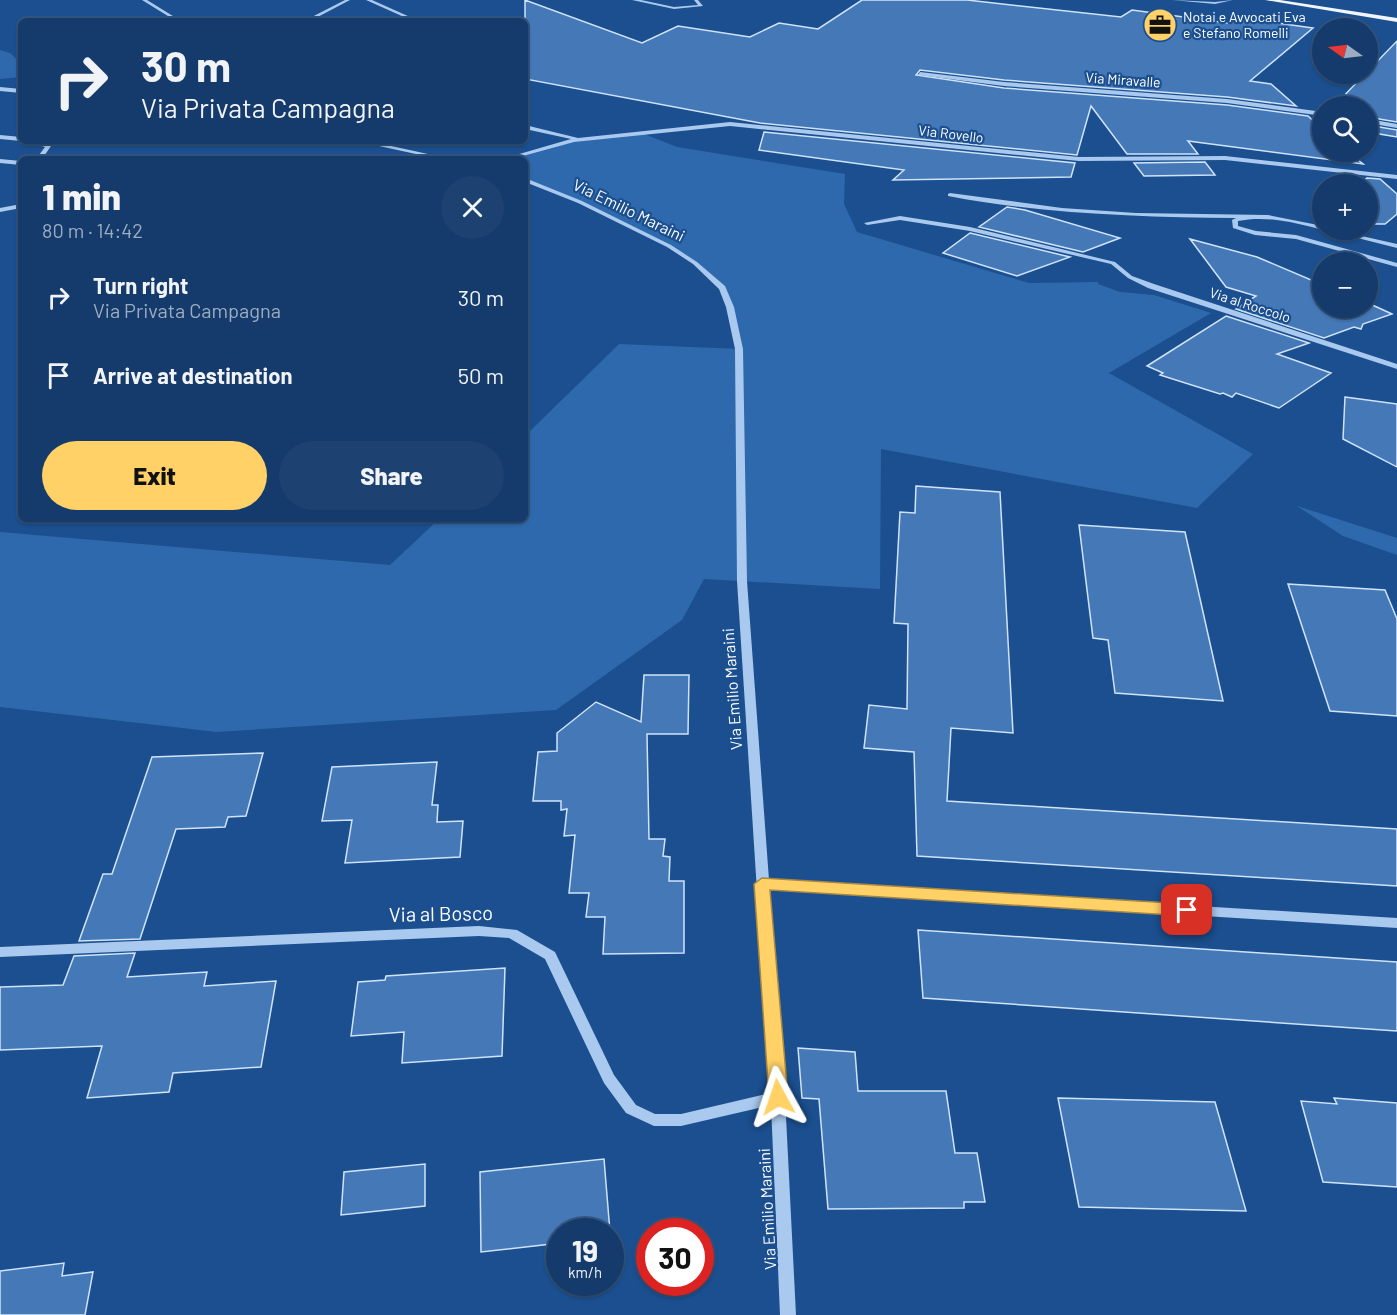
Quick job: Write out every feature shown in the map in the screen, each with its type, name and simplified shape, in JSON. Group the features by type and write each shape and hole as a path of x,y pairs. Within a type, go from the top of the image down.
{"main road":[{"path":"1268,0 1397,20"}],"street":[{"path":"144,0 174,18"},
{"path":"312,18 348,0"},
{"path":"368,0 410,18"},
{"path":"634,0 688,9 701,6 696,0"},
{"path":"1174,0 1215,3 1231,0"},
{"name":"Via Miravalle","path":"920,74 1004,84 1227,101 1312,113"},
{"path":"0,89 18,92"},
{"path":"1378,123 1397,126"},
{"name":"Via Rovello","path":"515,156 548,146 582,140 730,124 1079,159 1225,158 1397,177"},
{"path":"528,128 582,140"},
{"path":"0,136 18,139"},
{"path":"41,144 48,146 41,156"},
{"path":"374,144 433,156"},
{"path":"0,161 18,164"},
{"name":"Via Emilio Maraini","path":"528,181 580,202 669,246 694,263 722,288 730,307 739,349 742,581 778,1097 788,1315"},
{"path":"950,195 1072,211 1137,215 1248,216 1286,219 1312,225"},
{"path":"0,210 18,207"},
{"path":"1248,216 1235,220 1234,227 1255,233 1296,237 1397,265"},
{"name":"Via al Roccolo","path":"867,223 900,218 970,229 1113,263 1130,277 1151,286 1397,367"},
{"path":"1372,240 1397,246"},
{"path":"762,884 1397,923"},
{"name":"Via al Bosco","path":"0,952 479,931 512,933 550,956 609,1079 631,1109 654,1120 681,1120 778,1097"}],"shaded area":[{"path":"0,50 10,53 18,60 18,77 0,79"},
{"path":"644,134 677,147 845,174 844,204 857,232 1029,283 1098,282 1098,284 1120,292 1154,295 1211,313 1109,373 1253,454 1197,508 881,449 880,589 704,579 682,620 556,710 217,732 0,707 0,532 390,565 436,522 528,522 528,433 619,344 739,349 724,292 707,271 659,240 601,212 528,181 528,156 516,156 574,140"},
{"path":"1297,506 1397,538 1397,555 1343,536"}],"building":[{"path":"525,0 642,43 678,26 750,37 779,23 818,29 862,0 967,0 1121,17 1132,10 1228,23 1240,18 1312,28 1250,81 1271,84 1296,106 1227,97 1004,80 920,70 916,75 1004,88 1227,105 1308,116 1312,120 1312,157 1188,141 1198,154 1127,154 1091,106 1077,155 760,123 528,80 528,18 525,18"},
{"path":"1397,41 1397,122 1378,119 1378,96 1344,96 1355,84 1378,84 1378,61"},
{"path":"1378,127 1397,130 1397,137 1378,134"},
{"path":"764,132 1075,163 1071,177 893,180 904,170 759,150"},
{"path":"1205,162 1215,175 1144,176 1134,163"},
{"path":"1378,179 1397,194 1397,214 1385,224 1378,224"},
{"path":"1007,207 1025,210 1120,238 1083,252 979,227"},
{"path":"970,233 1070,257 1017,276 943,253"},
{"path":"1190,239 1257,257 1312,280 1312,318 1378,318 1378,308 1392,314 1363,324 1361,329 1354,327 1324,338 1236,309 1256,296 1226,287"},
{"path":"1226,316 1309,343 1277,354 1331,373 1279,408 1236,393 1232,397 1160,375 1163,373 1147,366"},
{"path":"1345,397 1397,404 1397,467 1343,439"},
{"path":"916,486 1000,492 1013,733 951,728 947,801 1397,829 1397,886 917,856 914,752 864,748 869,705 907,709 908,624 894,623 900,512 915,513"},
{"path":"1079,525 1185,532 1223,701 1115,693 1108,640 1093,638"},
{"path":"1288,584 1385,590 1397,619 1397,716 1330,711"},
{"path":"644,675 689,675 688,734 647,734 649,839 665,839 663,856 670,857 669,881 684,881 684,953 603,954 605,917 586,917 589,893 569,893 575,835 564,836 567,809 561,810 561,801 533,801 538,752 557,751 557,733 596,702 641,722"},
{"path":"263,753 246,816 228,817 225,827 176,829 140,939 79,941 103,874 112,874 152,757"},
{"path":"437,762 432,805 438,805 437,822 463,821 460,857 345,863 352,820 322,821 332,767"},
{"path":"918,930 1397,962 1397,1031 923,998"},
{"path":"135,953 127,977 207,972 204,986 276,981 261,1067 173,1073 169,1092 87,1098 102,1046 0,1050 0,987 63,985 74,956"},
{"path":"505,968 502,1056 402,1063 404,1032 351,1036 358,982 385,980 386,976"},
{"path":"798,1048 855,1052 858,1091 946,1091 955,1153 977,1153 985,1202 964,1202 964,1208 828,1209 819,1099 802,1098"},
{"path":"1058,1098 1215,1102 1246,1211 1079,1207"},
{"path":"1334,1098 1397,1103 1397,1187 1323,1182 1301,1101 1337,1104"},
{"path":"604,1159 609,1218 546,1218 546,1245 481,1252 480,1172"},
{"path":"425,1164 425,1206 341,1215 344,1172"},
{"path":"64,1263 62,1276 93,1272 85,1315 0,1315 0,1271"}],"place":[{"name":"Notai e Avvocati Eva e Stefano Romelli","path":"1160,25"}],"route":[{"path":"778,1097 762,884 1187,910"}]}
